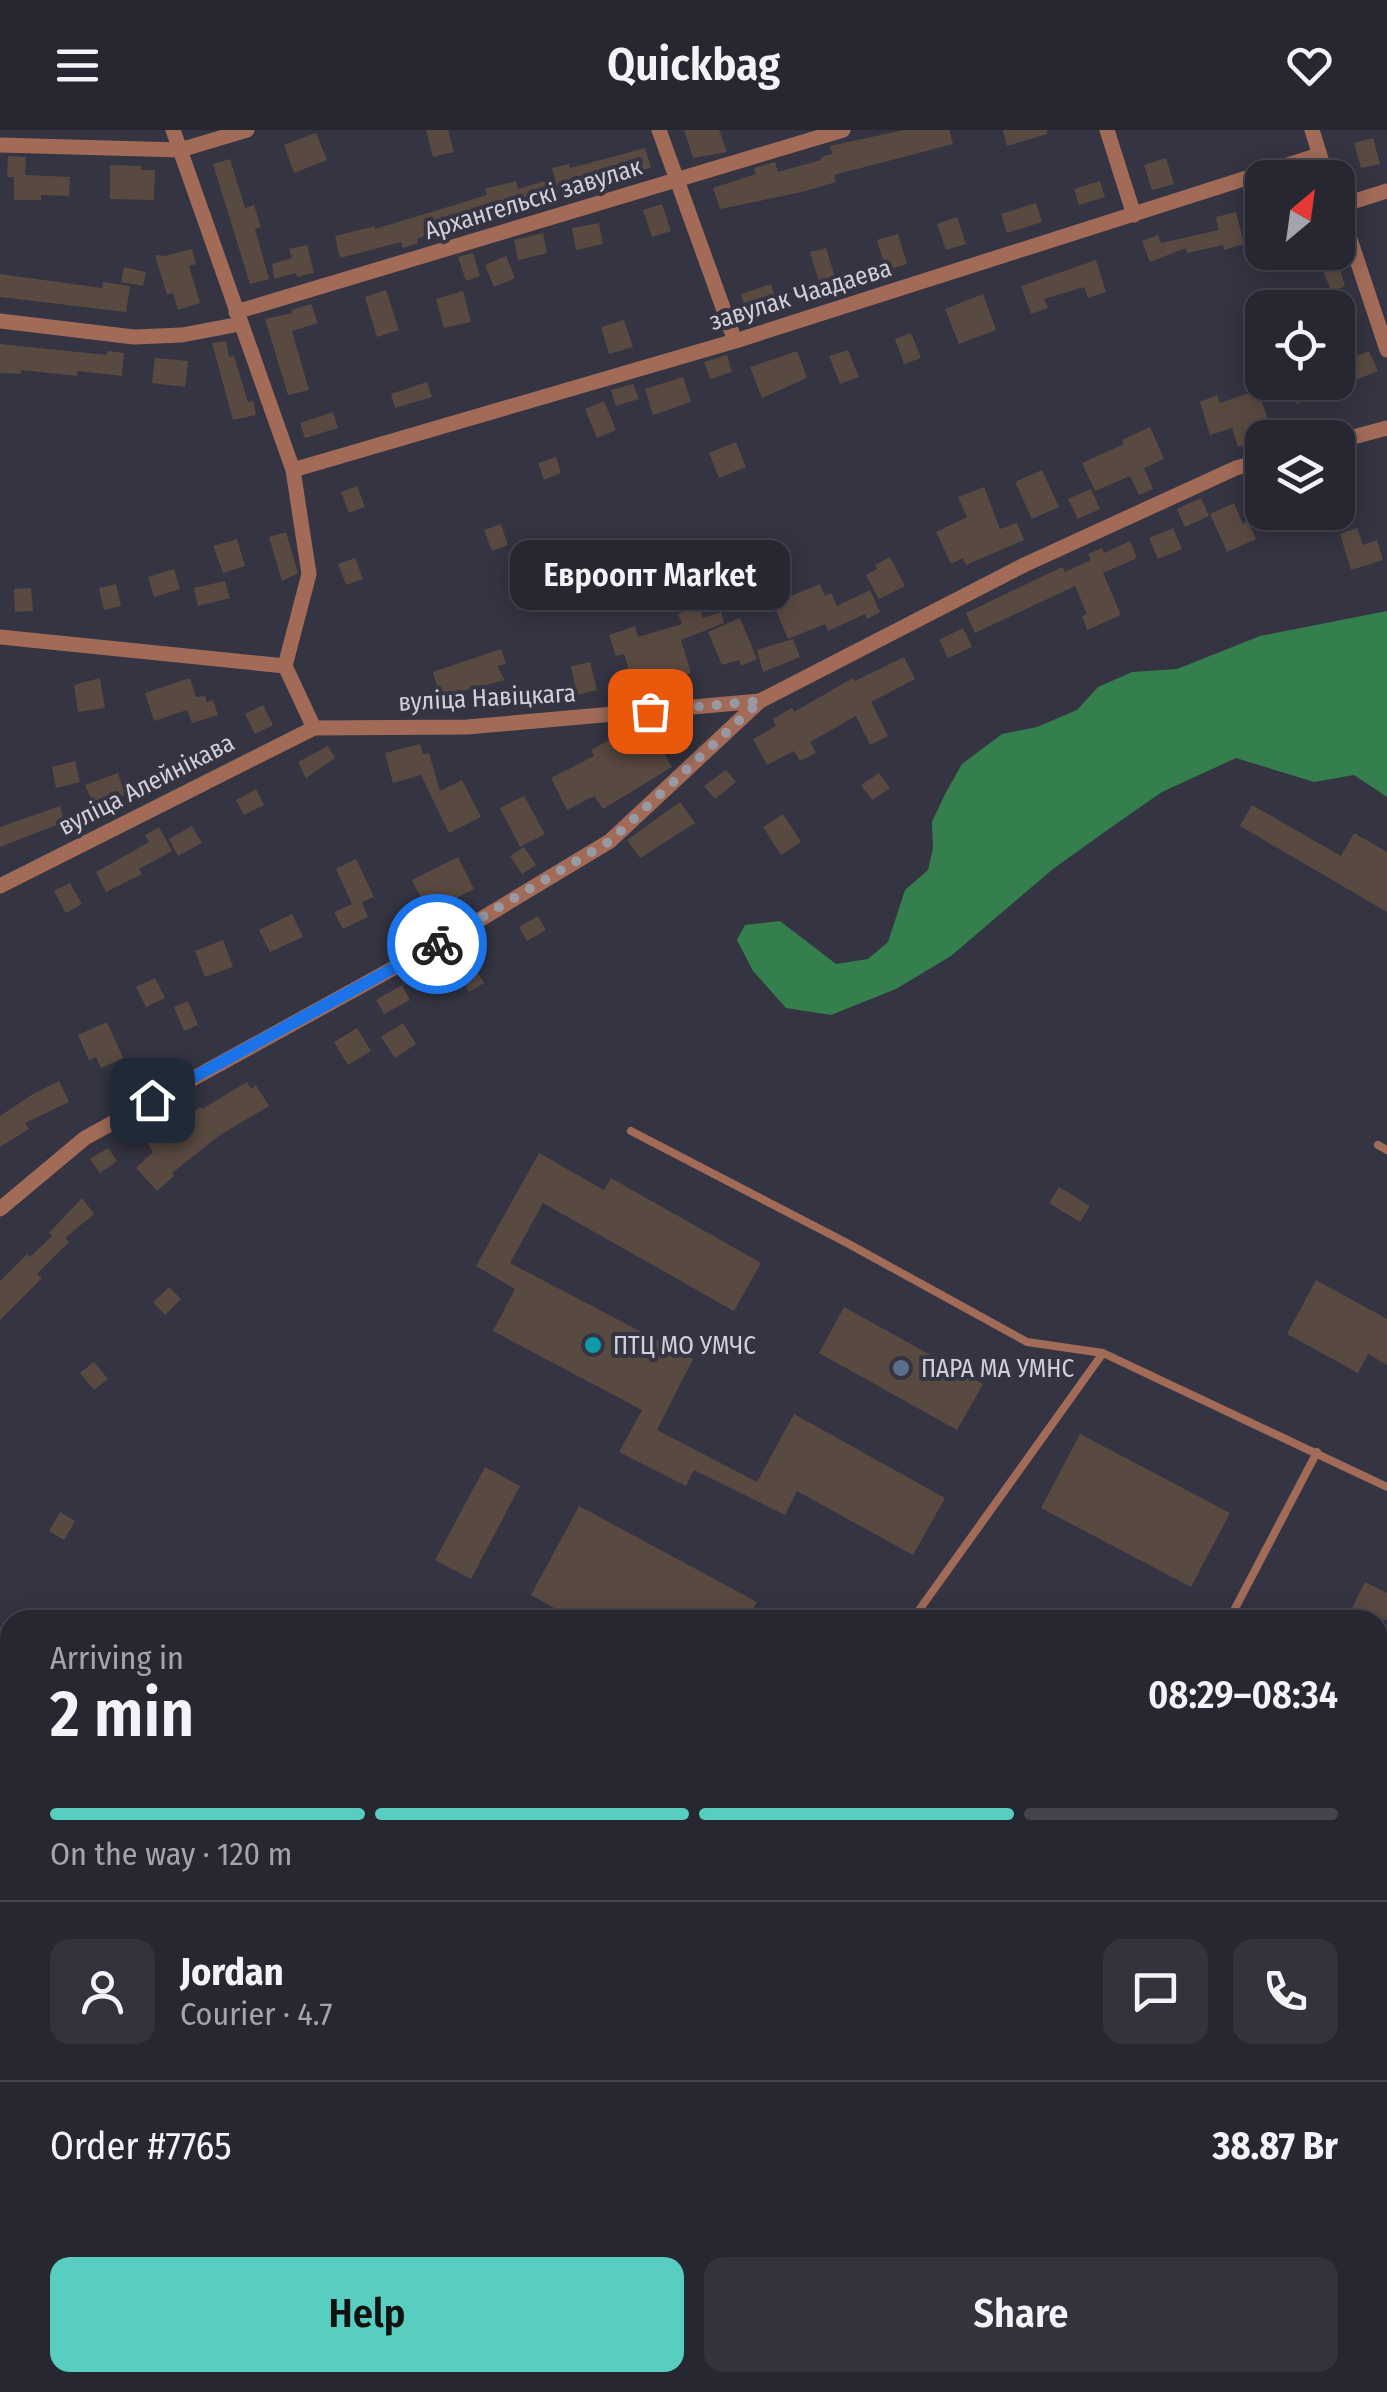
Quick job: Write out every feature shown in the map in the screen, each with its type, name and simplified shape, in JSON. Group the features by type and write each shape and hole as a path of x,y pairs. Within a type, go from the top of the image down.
{"street":[{"path":"173,130 293,470 310,574 285,666 314,728"},
{"path":"0,145 180,150 248,130"},
{"path":"658,130 735,341"},
{"name":"Архангельскі завулак","path":"0,321 134,337 182,335 843,130"},
{"path":"1107,130 1134,215"},
{"path":"1312,130 1321,160"},
{"name":"завулак Чаадаева","path":"293,470 735,341 1319,156"},
{"path":"1355,199 1387,191"},
{"path":"1355,255 1387,350"},
{"path":"1355,436 1387,428"},
{"name":"вуліца Навіцкага","path":"314,728 467,727 760,701 1024,565 1245,466"},
{"path":"0,637 285,666"},
{"path":"0,1208 85,1138 461,930 610,841 760,701"},
{"name":"вуліца Алейнікава","path":"0,886 314,728"}],"lane":[{"path":"631,1130 847,1242 1027,1342 1104,1352 1387,1487"},
{"path":"919,1610 1104,1352"},
{"path":"1234,1610 1318,1452"}],"green space":[{"path":"1387,611 1387,797 1354,775 1314,782 1236,758 1162,792 1053,869 951,956 896,989 831,1015 786,1008 753,971 737,940 745,925 780,921 836,964 868,959 888,942 905,890 928,870 933,848 932,822 945,794 962,764 1002,734 1037,727 1077,710 1098,687 1132,672 1177,669 1260,636"}],"building":[{"path":"426,130 448,130 454,152 433,157"},
{"path":"684,130 719,130 727,152 693,158"},
{"path":"904,130 949,130 953,144 834,175 836,182 802,192 720,209 713,188 756,174 754,168 775,162 778,172 821,160 832,154 830,146"},
{"path":"1003,130 1047,130 1047,134 1007,146"},
{"path":"316,133 327,160 294,173 284,145"},
{"path":"1373,138 1380,164 1361,168 1354,143"},
{"path":"645,148 651,168 558,190 552,168 569,164 570,168"},
{"path":"8,156 26,157 25,175 70,177 69,196 41,195 41,200 14,200 14,177 7,177"},
{"path":"1166,158 1174,184 1152,190 1144,165"},
{"path":"230,159 245,208 254,205 261,227 255,229 269,279 250,284 213,164"},
{"path":"110,165 155,170 154,200 110,199"},
{"path":"516,181 518,189 545,181 549,196 469,217 470,220 403,248 401,242 340,258 335,236 375,229 441,209 487,195 485,189"},
{"path":"1100,181 1105,197 1079,205 1074,189"},
{"path":"1036,203 1042,222 1007,233 1001,214"},
{"path":"662,204 671,231 652,237 643,210"},
{"path":"1236,212 1244,244 1187,253 1186,248 1150,262 1142,241 1158,235 1161,243 1219,230 1216,217"},
{"path":"957,217 966,244 946,250 937,224"},
{"path":"599,223 603,244 576,250 572,228"},
{"path":"543,233 547,253 518,260 514,240"},
{"path":"898,234 907,264 886,270 877,240"},
{"path":"307,245 314,273 274,279 272,264 292,258 289,249"},
{"path":"826,248 836,280 820,285 810,252"},
{"path":"192,249 196,264 189,266 200,303 178,310 173,293 167,295 155,255"},
{"path":"473,253 480,276 466,281 458,257"},
{"path":"506,256 515,278 494,287 485,265"},
{"path":"1096,260 1106,292 1088,298 1084,287 1044,299 1048,308 1031,314 1021,286"},
{"path":"124,267 146,272 143,286 121,282"},
{"path":"1322,270 1340,270 1345,286 1331,290"},
{"path":"0,274 102,288 103,282 130,286 126,312 0,297"},
{"path":"771,284 777,304 747,314 741,294"},
{"path":"386,290 399,330 377,337 365,297"},
{"path":"463,291 471,322 444,328 436,299"},
{"path":"983,294 996,330 959,344 945,309"},
{"path":"311,304 318,323 292,331 309,390 288,395 265,319"},
{"path":"624,320 633,347 609,354 601,327"},
{"path":"911,333 921,358 904,364 895,339"},
{"path":"226,341 229,357 234,356 256,415 233,420 212,343"},
{"path":"0,344 107,355 107,351 124,353 122,376 78,371 77,376 21,370 21,374 0,373"},
{"path":"848,350 859,377 840,384 829,356"},
{"path":"797,351 807,378 762,398 750,367"},
{"path":"1369,351 1378,371 1355,380 1355,357"},
{"path":"727,355 732,372 710,379 704,362"},
{"path":"155,358 188,361 185,387 152,383"},
{"path":"683,377 691,402 653,415 645,389"},
{"path":"427,382 432,397 395,408 391,394"},
{"path":"633,384 639,399 616,406 611,390"},
{"path":"1245,394 1245,400 1261,400 1268,420 1245,420 1245,445 1238,447 1232,428 1210,435 1200,402 1217,395 1220,403"},
{"path":"604,401 616,430 597,438 585,409"},
{"path":"333,412 338,428 305,438 300,423"},
{"path":"1150,427 1164,459 1144,468 1153,489 1139,495 1130,476 1095,491 1082,463"},
{"path":"736,442 746,467 719,478 709,453"},
{"path":"556,457 561,473 544,480 538,463"},
{"path":"1042,470 1059,507 1032,519 1015,482"},
{"path":"357,486 365,507 349,513 341,492"},
{"path":"984,487 1000,529 1017,523 1024,540 966,565 963,558 951,564 936,532 967,517 958,497"},
{"path":"1091,489 1100,509 1078,519 1068,499"},
{"path":"1201,498 1209,516 1185,527 1177,509"},
{"path":"1234,503 1245,530 1252,530 1256,539 1227,552 1210,514"},
{"path":"501,524 508,545 492,551 484,530"},
{"path":"1173,528 1182,549 1158,559 1149,538"},
{"path":"1355,529 1363,545 1377,540 1383,560 1351,570 1340,534"},
{"path":"286,532 298,573 282,581 269,537"},
{"path":"237,539 245,566 223,573 213,546"},
{"path":"1130,541 1137,558 1103,573 1121,615 1087,630 1082,616 1087,614 1075,586 975,633 966,613 1062,567 1065,572 1091,560 1088,554 1102,548 1104,553"},
{"path":"761,551 772,578 748,587 737,561"},
{"path":"890,557 905,586 879,599 866,575"},
{"path":"355,558 363,579 346,585 338,564"},
{"path":"174,569 180,589 154,597 148,577"},
{"path":"530,576 540,600 518,610 508,586"},
{"path":"225,581 230,598 198,606 194,588"},
{"path":"116,584 121,606 104,610 99,588"},
{"path":"820,584 825,596 831,593 837,606 870,590 880,612 867,619 865,614 828,631 825,624 788,639 773,603"},
{"path":"31,588 33,611 15,612 14,589"},
{"path":"699,606 703,618 721,612 724,623 681,640 691,673 635,690 624,654 616,656 609,635 635,626 638,637 682,624 678,614"},
{"path":"740,618 757,659 741,666 739,660 722,665 708,632"},
{"path":"963,628 972,647 948,658 939,640"},
{"path":"793,639 800,657 763,672 757,650"},
{"path":"501,649 506,664 497,666 505,680 440,697 433,672"},
{"path":"904,657 915,679 871,702 888,736 870,745 856,716 810,742 816,753 800,761 794,751 767,765 753,739 776,726 773,719"},
{"path":"590,662 597,690 577,695 571,666"},
{"path":"100,678 105,708 78,712 74,685"},
{"path":"190,678 196,697 205,696 207,702 213,700 218,715 192,723 187,710 154,721 145,693"},
{"path":"263,705 273,725 255,734 245,714"},
{"path":"647,722 672,767 603,809 594,796 567,810 551,778 594,756 591,750"},
{"path":"420,744 423,754 429,753 440,791 462,780 481,817 449,833 421,775 393,783 385,753"},
{"path":"328,746 335,758 306,778 298,762"},
{"path":"75,761 80,782 56,788 52,767"},
{"path":"726,770 736,782 715,799 704,786"},
{"path":"118,773 125,795 94,806 85,785"},
{"path":"879,773 890,788 872,800 861,785"},
{"path":"256,789 264,805 244,815 236,800"},
{"path":"524,796 545,834 520,847 500,808"},
{"path":"680,802 695,823 640,858 627,840"},
{"path":"1252,805 1341,856 1354,833 1387,852 1387,912 1240,826"},
{"path":"60,806 64,822 0,847 0,827"},
{"path":"783,814 801,842 781,855 763,827"},
{"path":"192,826 202,843 178,856 169,839"},
{"path":"159,827 172,851 139,869 142,874 106,892 96,872 149,842 145,835"},
{"path":"524,847 536,865 522,874 510,856"},
{"path":"458,857 474,889 446,903 452,915 434,924 412,880"},
{"path":"356,859 374,897 362,902 368,917 343,929 334,912 352,904 336,869"},
{"path":"70,883 82,904 66,913 54,891"},
{"path":"292,914 303,937 270,952 259,930"},
{"path":"538,916 546,930 527,941 519,927"},
{"path":"223,940 233,967 205,977 195,951"},
{"path":"472,964 484,983 469,992 457,973"},
{"path":"155,978 165,998 146,1007 136,987"},
{"path":"402,985 410,1000 384,1014 376,1000"},
{"path":"188,1001 198,1025 184,1031 174,1007"},
{"path":"107,1022 123,1058 101,1068 96,1057 89,1060 78,1035"},
{"path":"403,1023 416,1044 395,1058 381,1037"},
{"path":"357,1028 371,1051 348,1065 334,1042"},
{"path":"59,1081 69,1102 25,1123 29,1129 0,1147 0,1116"},
{"path":"247,1082 251,1089 256,1085 269,1106 220,1135 172,1173 174,1176 157,1191 136,1168 153,1152 139,1129 168,1108 179,1122"},
{"path":"108,1148 117,1161 100,1173 90,1159"},
{"path":"539,1153 604,1190 611,1178 761,1263 734,1311 543,1203 510,1263 693,1359 657,1430 757,1482 794,1414 945,1498 913,1555 797,1491 785,1515 694,1470 686,1486 619,1452 642,1410 493,1331 515,1289 476,1266"},
{"path":"1059,1187 1090,1206 1080,1222 1049,1203"},
{"path":"82,1198 94,1214 65,1238 69,1242 37,1274 42,1278 0,1320 0,1281 52,1236 49,1233"},
{"path":"1316,1280 1387,1319 1387,1365 1368,1354 1358,1373 1287,1334"},
{"path":"169,1287 181,1299 165,1315 153,1302"},
{"name":"ПАРА МА УМНС","path":"844,1307 983,1384 957,1430 819,1353"},
{"path":"94,1362 108,1379 94,1390 80,1373"},
{"path":"1080,1434 1230,1513 1191,1587 1041,1508"},
{"path":"485,1467 520,1486 471,1579 435,1560"},
{"path":"579,1506 757,1602 753,1610 558,1610 531,1595"},
{"path":"60,1512 75,1521 64,1540 49,1531"},
{"path":"1365,1582 1387,1593 1387,1610 1351,1610"}],"way so far":[{"path":"437,944 610,841 760,701 650,711"}],"place":[{"name":"Евроопт Market","path":"650,711"},
{"name":"ПТЦ МО УМЧС","path":"593,1345"},
{"name":"ПАРА МА УМНС","path":"901,1368"}],"route":[{"path":"152,1100 437,944"}]}
